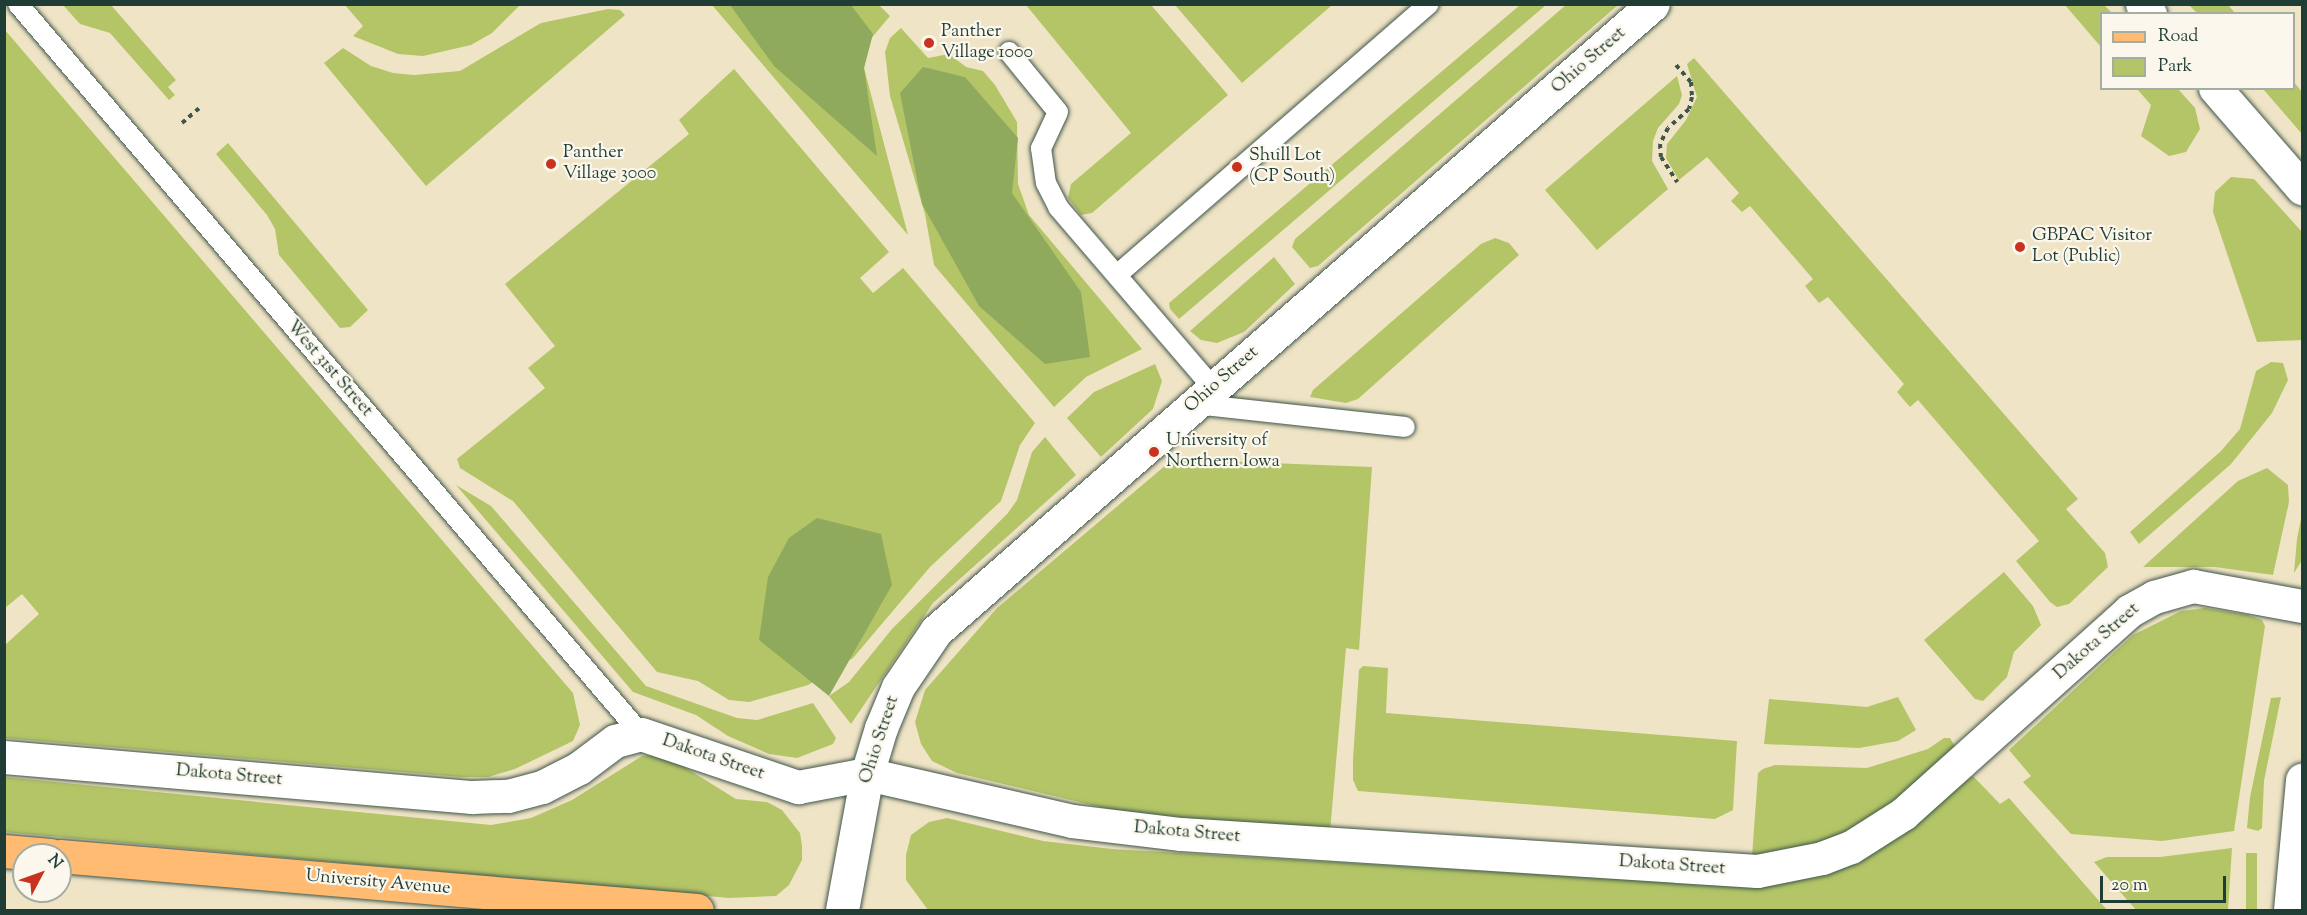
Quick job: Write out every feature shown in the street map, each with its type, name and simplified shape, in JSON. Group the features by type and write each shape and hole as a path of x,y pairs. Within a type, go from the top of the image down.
{"main road":[{"name":"University Avenue","path":"72,857 697,910"}],"street":[{"name":"Ohio Street","path":"842,910 867,774 897,687 936,632 1653,4"},
{"path":"2217,90 2302,188"},
{"name":"Dakota Street","path":"4,757 496,796 542,787 579,768 615,741 641,734 798,787 867,774 1072,820 1181,834 1757,871 1792,866 1832,854 1903,814 2129,611 2154,597 2193,586 2302,606"},
{"path":"2295,899 2302,780"}],"lane":[{"name":"West 31st Street","path":"18,4 641,734"},
{"path":"1117,275 1429,4"},
{"path":"1009,52 1058,112 1041,148 1046,183 1058,207 1117,275 1204,396 1405,427"}],"path":[{"path":"1676,65 1691,82 1692,97 1689,109 1668,128 1660,144 1661,157 1677,182"},
{"path":"182,123 199,108"}],"green space":[{"path":"1567,4 1618,5 1318,266 1310,268 1292,247 1295,239"},
{"path":"63,5 111,5 176,80 168,87 175,95 169,100 110,33 80,24"},
{"path":"345,5 520,5 492,33 471,45 423,56 398,54 353,36 363,26"},
{"path":"712,5 879,5 890,16 869,41 864,68 908,235"},
{"path":"730,5 851,5 873,34 864,68 877,156 774,66"},
{"path":"1026,5 1151,5 1228,95 1092,213 1081,215 1068,198 1071,184 1131,133"},
{"path":"1175,5 1332,5 1242,83"},
{"path":"1520,5 1546,5 1179,319 1170,309 1169,303"},
{"path":"2065,5 2104,5 2111,12 2100,12 2100,46"},
{"path":"2189,5 2228,5 2234,12 2196,12"},
{"path":"608,9 620,10 625,15 426,186 324,63 343,48 371,66 393,73 414,75 460,71 541,23"},
{"path":"901,28 928,58 949,54 966,67 983,71 995,85 1017,122 1018,184 1029,215 1142,349 1086,377 1054,407 934,265 925,214 890,96 885,52 890,38"},
{"path":"5,30 573,693 580,725 573,741 515,769 488,777 461,777 5,738 5,645 39,614 22,594 5,608"},
{"path":"1694,58 2078,499 2066,509 2105,553 2108,567 2069,604 2057,607 2050,602 2016,561 2039,541 1918,400 1910,407 1897,392 1904,384 1828,297 1819,303 1805,286 1813,279 1750,206 1742,212 1731,201 1739,193 1707,157 1679,180 1666,158 1667,144 1686,120 1697,97 1687,64"},
{"path":"923,67 965,77 1018,138 1012,193 1081,292 1090,357 1045,364 979,306 922,204 900,93"},
{"path":"734,69 889,252 860,278 873,293 903,268 1035,423 1020,445 1001,501 930,567 853,658 808,685 749,702 729,700 698,681 657,672 513,501 460,468 457,459 545,388 528,368 555,346 505,284 689,134 679,120"},
{"path":"1677,76 1682,95 1679,104 1658,128 1653,141 1652,161 1668,189 1597,250 1545,190"},
{"path":"2295,83 2302,92 2302,134 2264,90 2295,90"},
{"path":"2138,90 2179,90 2195,108 2200,129 2186,152 2169,156 2141,136 2151,105"},
{"path":"228,143 368,310 350,327 340,328 279,255 275,229 267,215 216,154"},
{"path":"2231,177 2254,179 2302,232 2302,340 2257,342 2213,212 2215,192"},
{"path":"1495,238 1509,243 1519,255 1358,399 1346,403 1310,397 1313,390 1481,244"},
{"path":"1274,257 1295,284 1244,332 1217,343 1201,340 1190,331"},
{"path":"2271,362 2283,363 2288,380 2272,413 2231,464 2139,544 2130,532 2221,451 2240,429 2256,371"},
{"path":"1155,364 1162,381 1153,409 1101,457 1067,418 1094,392"},
{"path":"1045,437 1076,475 933,603 851,724 829,696 849,682 892,629 1008,513 1017,500 1032,452"},
{"path":"1173,459 1372,467 1359,650 1346,648 1330,832 1146,818 957,773 932,761 921,744 915,722 925,690 997,608"},
{"path":"2267,468 2288,485 2289,502 2273,575 2215,567 2143,567 2238,481"},
{"path":"456,485 491,506 646,686 737,718 757,720 813,703 836,738 833,744 797,758 769,754 728,736 696,715 633,692"},
{"path":"2302,514 2302,560 2294,573 2297,539"},
{"path":"817,518 881,534 892,585 829,696 759,640 768,577 789,538"},
{"path":"2004,572 2033,606 2041,625 2014,652 2007,677 1983,701 1975,699 1924,640"},
{"path":"2205,608 2248,615 2262,620 2265,626 2234,831 2162,841 2071,834 2023,782 2031,776 2009,750 2133,635 2181,611"},
{"path":"1363,666 1388,668 1386,713 1737,741 1733,810 1715,819 1358,791 1353,780 1353,759 1359,670"},
{"path":"1898,697 1916,730 1898,741 1859,748 1764,744 1769,699 1867,707"},
{"path":"2281,697 2264,781 2262,828 2258,831 2247,828 2250,797 2271,698"},
{"path":"1944,738 1950,738 1957,750 1868,823 1818,846 1752,857 1758,773 1763,769 1775,765 1867,768 1928,749"},
{"path":"657,755 673,760 736,799 767,802 782,810 800,833 802,846 802,860 789,885 776,896 729,898 5,832 4,777 491,825 531,818 572,800 642,756"},
{"path":"1973,776 2000,804 2009,798 2107,910 928,910 906,880 906,855 911,835 929,822 947,818 1043,841 1112,849 1755,887 1840,869 1880,847"},
{"path":"2232,848 2228,910 2136,910 2094,862 2107,857 2160,857"},
{"path":"2246,853 2257,853 2257,910 2246,910"}],"place":[{"name":"Panther Village 1000","path":"929,43"},
{"name":"Panther Village 3000","path":"551,164"},
{"name":"Shull Lot (CP South)","path":"1237,167"},
{"name":"GBPAC Visitor Lot (Public)","path":"2020,247"},
{"name":"University of Northern Iowa","path":"1154,452"}]}
